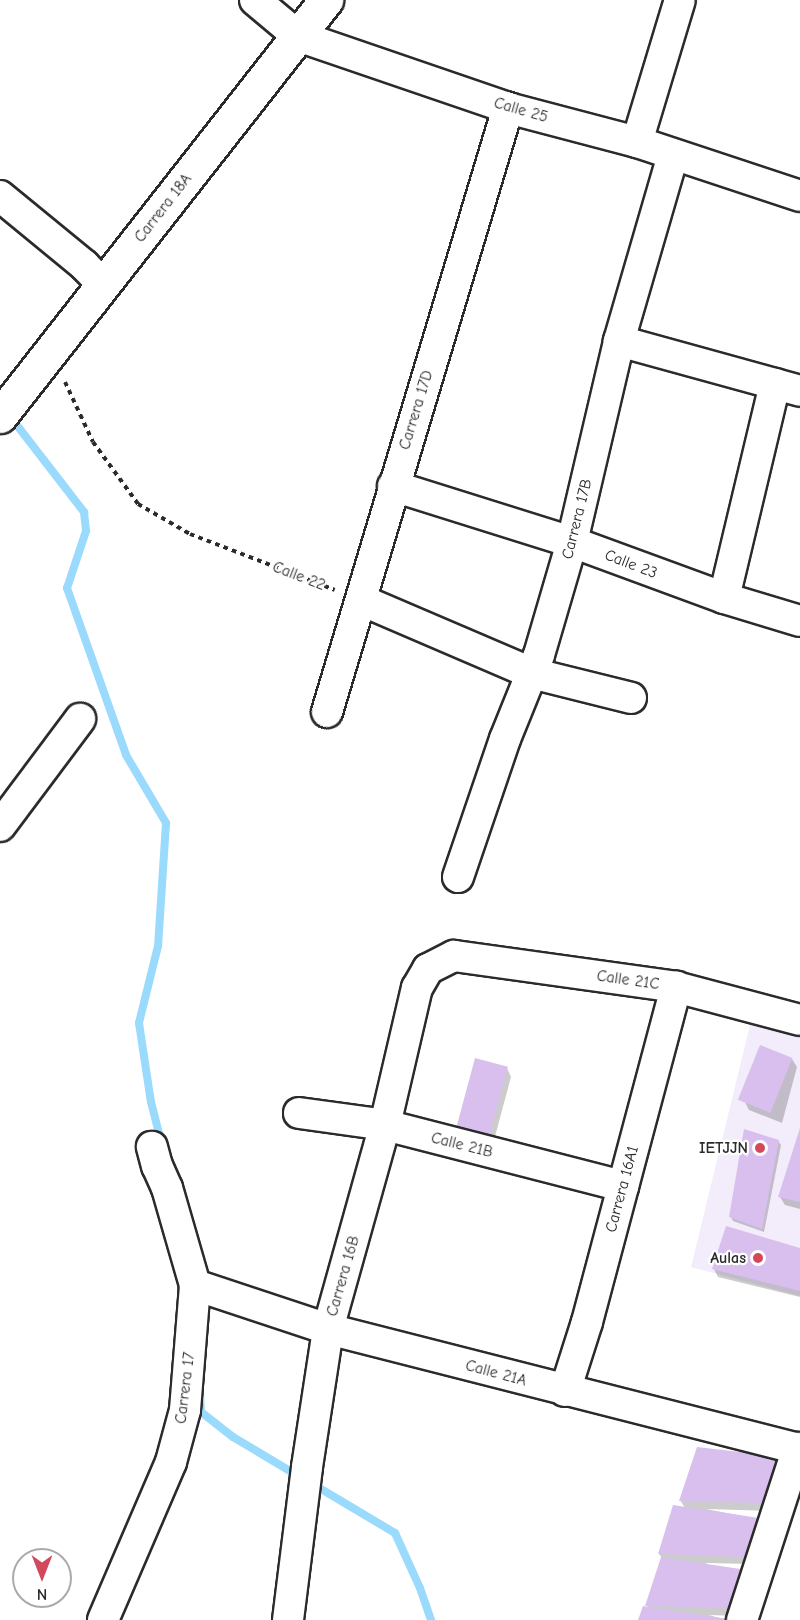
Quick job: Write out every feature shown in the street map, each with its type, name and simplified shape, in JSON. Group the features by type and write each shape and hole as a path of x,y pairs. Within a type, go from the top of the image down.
{"main road":[{"name":"Carrera 18A","path":"0,416 326,0"}],"street":[{"name":"Calle 25","path":"255,0 298,36 508,108 637,142 800,196"},
{"path":"637,142 680,0"},
{"name":"Carrera 17D","path":"327,712 508,108"},
{"name":"Carrera 17B","path":"458,877 505,739 531,674 572,542 619,341 673,155"},
{"path":"0,196 84,265 103,285"},
{"path":"619,341 787,388 724,598"},
{"name":"Calle 23","path":"393,486 572,542 724,598 800,621"},
{"path":"361,600 531,674 631,698"},
{"path":"0,826 80,719"},
{"name":"Calle 21C","path":"454,956 676,987 800,1020"},
{"name":"Carrera 16B","path":"288,1620 307,1467 328,1329 385,1125 417,987 428,969 454,956"},
{"name":"Carrera 16A1","path":"566,1391 676,987"},
{"name":"Calle 21B","path":"299,1113 385,1125 623,1186"},
{"name":"Carrera 17","path":"103,1620 171,1462 185,1410 195,1285 167,1188 152,1148"},
{"name":"Calle 21A","path":"195,1285 328,1329 799,1449"},
{"path":"742,1620 799,1449"}],"path":[{"name":"Calle 22","path":"46,357 93,442 138,504 190,534 361,600"}],"shaded area":[{"name":"IETJJN","path":"752,1017 800,1030 800,1296 691,1267"}],"building":[{"path":"760,1045 792,1058 770,1113 738,1100"},
{"path":"475,1058 508,1067 489,1137 456,1129"},
{"path":"800,1128 800,1202 778,1197"},
{"name":"Aulas","path":"744,1129 779,1140 762,1229 729,1217"},
{"name":"Aulas","path":"726,1226 800,1248 800,1291 712,1269"},
{"path":"697,1447 776,1456 767,1503 679,1501"},
{"path":"673,1505 759,1518 746,1557 658,1554"},
{"path":"661,1557 747,1570 734,1608 645,1606"},
{"path":"643,1606 728,1619 728,1620 638,1620"}],"waterway":[{"path":"9,415 84,512 86,531 67,588 126,755 166,823 158,946 139,1023 151,1102 162,1145"},
{"path":"200,1393 201,1412 233,1437 300,1477"},
{"path":"311,1483 395,1533 420,1588 431,1620"}],"place":[{"name":"IETJJN","path":"760,1148"},
{"name":"Aulas","path":"758,1258"}]}
